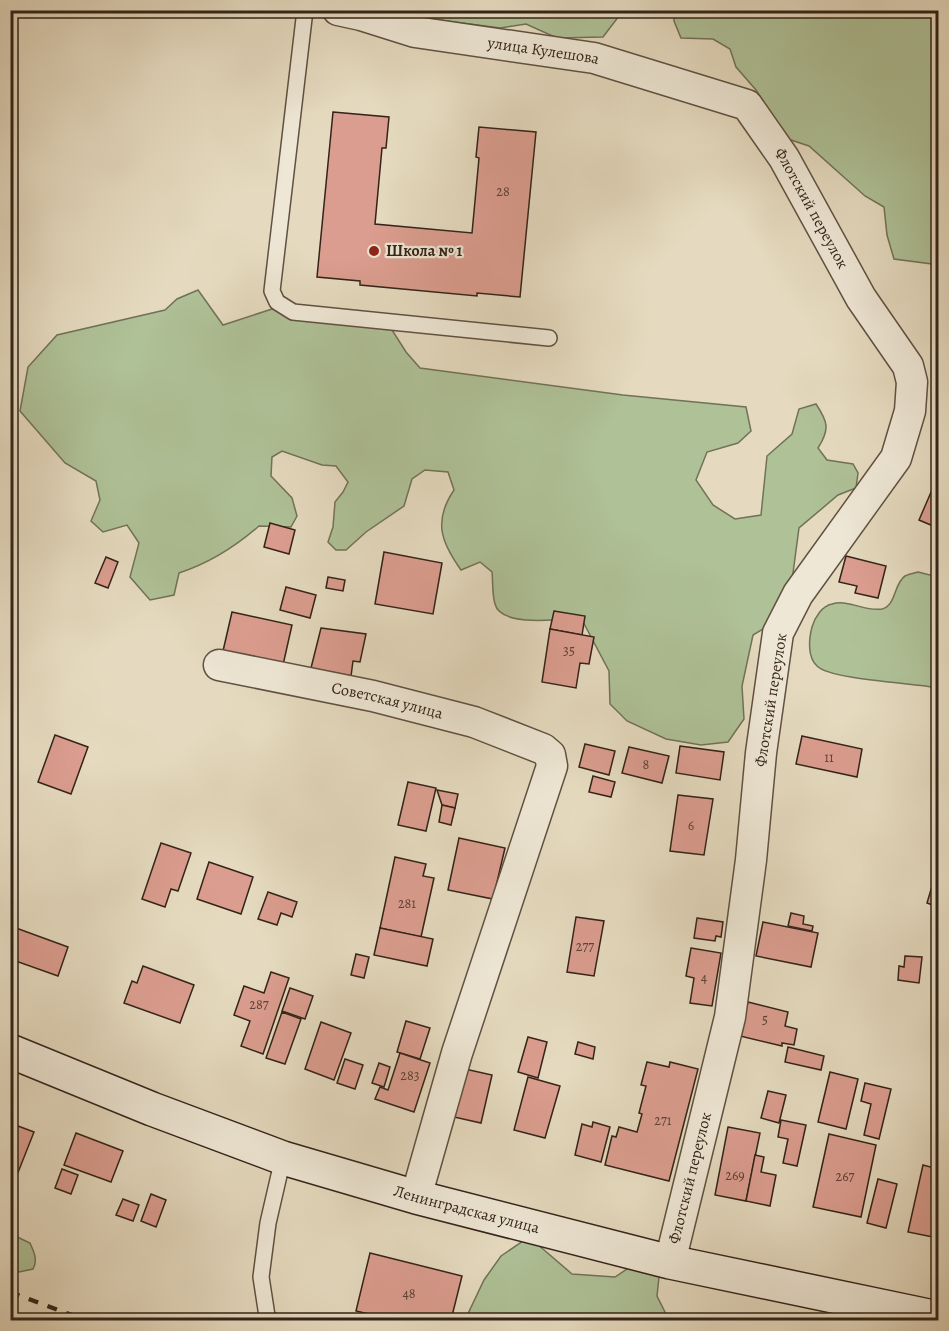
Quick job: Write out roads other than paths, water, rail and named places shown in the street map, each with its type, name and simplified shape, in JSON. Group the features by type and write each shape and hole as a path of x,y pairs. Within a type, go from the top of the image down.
{"main road":[{"name":"Ленинградская улица","path":"10,1051 152,1109 283,1158 416,1197 670,1262 939,1318"}],"street":[{"name":"улица Кулешова","path":"354,12 415,32 594,58 747,105"},
{"name":"Флотский переулок","path":"670,1262 730,1017 751,860 761,753 778,633 798,594 896,458 910,411 912,382 908,366 861,298 784,158 747,105"},
{"name":"Советская улица","path":"219,665 373,696 474,722 543,749 550,755 552,766 457,1053 416,1197"}],"lane":[{"path":"305,10 272,291 277,302 293,312 549,338"},
{"path":"271,1320 267,1316 261,1277 268,1223 283,1158"}],"railway":[{"path":"10,1292 85,1320"},
{"path":"10,1317 20,1320"}],"place":[{"name":"Школа № 1","path":"374,251"}]}
